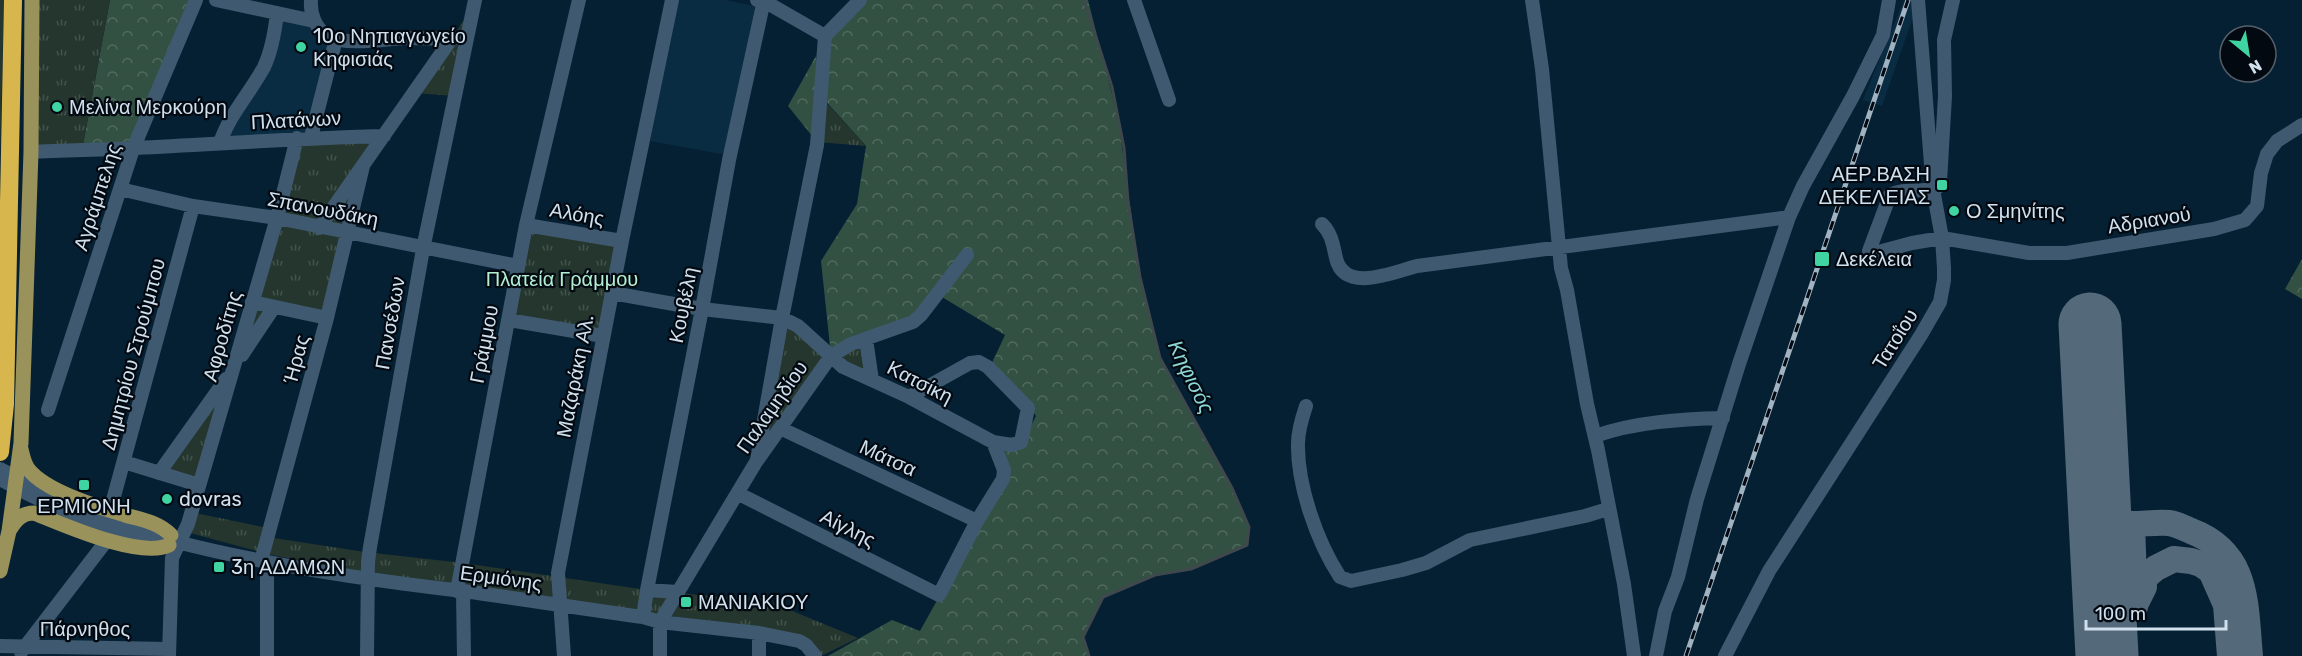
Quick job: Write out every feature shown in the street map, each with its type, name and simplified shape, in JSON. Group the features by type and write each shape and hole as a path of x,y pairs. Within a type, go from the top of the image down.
{"highway":[{"path":"0,452 5,404 13,0"}],"main road":[{"path":"0,571 9,531 21,443 31,152 32,0"},
{"path":"9,531 18,518 34,513 107,540 155,550 174,541 155,523 110,511 55,488 34,475 23,460 21,443"}],"street":[{"name":"Αγράμπελης","path":"48,410 133,149 196,0"},
{"path":"216,0 314,19"},
{"path":"311,0 314,19 323,33 336,39 467,38"},
{"name":"Πανσέδων","path":"367,656 370,547 423,249 475,0"},
{"name":"Γράμμου","path":"464,656 460,591 526,225 579,0"},
{"name":"Μαζαράκη Αλ.","path":"564,656 558,573 603,336 672,0"},
{"path":"762,0 825,36"},
{"name":"Κουβέλη","path":"643,617 729,160 762,0"},
{"path":"756,462 819,135 825,36 860,0"},
{"path":"1134,0 1169,100"},
{"path":"1532,0 1542,69 1561,268 1624,584 1634,656"},
{"path":"1656,656 1665,611 1678,577 1697,499 1739,364 1789,217 1803,186 1880,42 1886,26 1889,0"},
{"name":"Τατοΐου","path":"1725,656 1769,571 1936,311 1944,280 1942,238 1933,189 1918,0"},
{"path":"1933,189 1941,182 1945,96 1944,40 1953,0"},
{"path":"220,143 225,129 268,56 277,13"},
{"name":"Ήρας","path":"319,228 452,38"},
{"name":"Αφροδίτης","path":"169,652 174,541 188,524 277,218 336,39"},
{"name":"Αδριανού","path":"1933,189 1890,195 1869,251 1873,254 1912,243 1942,238 2029,253 2056,254 2214,229 2245,220 2257,206 2261,173 2267,154 2277,141 2302,125"},
{"name":"Πλατάνων","path":"31,152 384,136"},
{"name":"Ήρας","path":"267,656 264,562 327,318 363,166"},
{"name":"Σπανουδάκη","path":"120,189 193,206 277,218 423,249 518,266"},
{"name":"Δημητρίου Στρούμπου","path":"110,511 193,206"},
{"path":"1322,224 1332,239 1341,271 1349,277 1361,279 1417,266 1789,217"},
{"name":"Αλόης","path":"526,225 622,241"},
{"path":"831,356 851,344 913,322 921,315 967,255"},
{"name":"Παλαμηδίου","path":"612,292 702,309 782,318 798,326 831,356 782,429 756,462 739,494 660,622"},
{"path":"252,302 327,318"},
{"path":"159,473 274,307"},
{"path":"508,320 603,336"},
{"path":"866,339 872,380"},
{"name":"Κατσίκη","path":"831,356 843,368 909,397 993,442"},
{"path":"909,397 970,363 982,363 1003,381 1028,408 1021,442 1012,445 993,442 1005,474 977,521"},
{"path":"1306,406 1298,443 1307,499 1320,541 1340,577 1346,580 1362,580 1426,563 1470,540 1608,509"},
{"path":"1595,436 1622,428 1697,418 1723,418"},
{"name":"Μάτσα","path":"782,429 977,521"},
{"path":"124,462 199,485"},
{"name":"Ερμιόνης","path":"0,469 61,499 174,541"},
{"name":"Ερμιόνης","path":"0,479 76,517 125,534 174,541 264,562 368,580 643,617 660,622 759,633 799,641 806,645 815,656"},
{"name":"Αίγλης","path":"739,494 939,595 977,521"},
{"path":"20,652 107,540"},
{"path":"647,590 678,592"},
{"path":"660,622 660,656"},
{"path":"759,633 759,656"},
{"name":"Πάρνηθος","path":"0,646 20,652 169,652"}],"shaded area":[{"path":"676,0 725,0 755,6 727,155 650,141"},
{"path":"1904,0 1919,0 1882,106 1863,100"},
{"path":"280,17 314,26 328,43 308,132 226,137"}],"green space":[{"path":"0,0 4,0 0,163"},
{"path":"37,0 110,0 83,145 36,148"},
{"path":"110,0 190,0 129,145 83,145"},
{"path":"863,0 1088,0 1118,118 1140,277 1160,358 1232,488 1249,527 1247,545 1191,569 1155,575 1103,597 1083,637 1089,656 828,656 892,620 920,631 1008,473 1004,449 1022,443 1036,416 1021,393 991,365 1005,335 937,294 920,315 831,356 821,261 857,204 866,146 821,96 817,142 788,106 816,56 820,92 829,40"},
{"path":"473,7 455,96 414,93"},
{"path":"820,96 866,146 817,142"},
{"path":"374,137 327,318 274,307 234,367 297,138"},
{"name":"Πλατεία Γράμμου","path":"526,225 617,244 597,332 508,320"},
{"path":"2302,259 2302,299 2285,289"},
{"path":"782,318 831,356 866,343 871,379 831,357 761,442"},
{"path":"231,373 199,485 159,473"},
{"path":"195,513 263,527 267,537 365,552 463,563 647,590 721,597 761,598 858,638 821,656 805,637 763,627 662,615 362,572 272,555 190,533"}],"waterway":[{"name":"Κηφισός","path":"1084,0 1112,87 1124,148 1128,202 1140,277 1160,358 1232,488 1249,527 1247,545 1191,569 1155,575 1103,597 1083,637 1089,656"}],"taxiway":[{"path":"2135,607 2132,524 2164,523 2180,526 2210,541 2224,552 2234,566 2244,599 2250,656"},
{"path":"2137,601 2144,587 2144,578 2156,568 2174,559 2201,564 2211,571 2226,605 2230,656"}],"runway":[{"path":"2090,324 2107,656"}],"railway":[{"path":"1686,656 1908,0"}],"place":[{"name":"10ο Νηπιαγωγείο Κηφισιάς","path":"301,47"},
{"name":"Μελίνα Μερκούρη","path":"57,107"},
{"name":"ΑΕΡ.ΒΑΣΗ ΔΕΚΕΛΕΙΑΣ","path":"1942,185"},
{"name":"Ο Σμηνίτης","path":"1954,211"},
{"name":"Δεκέλεια","path":"1822,259"},
{"name":"ΕΡΜΙΟΝΗ","path":"84,485"},
{"name":"dovras","path":"167,499"},
{"name":"3η ΑΔΑΜΩΝ","path":"219,567"},
{"name":"ΜΑΝΙΑΚΙΟΥ","path":"686,602"}]}
